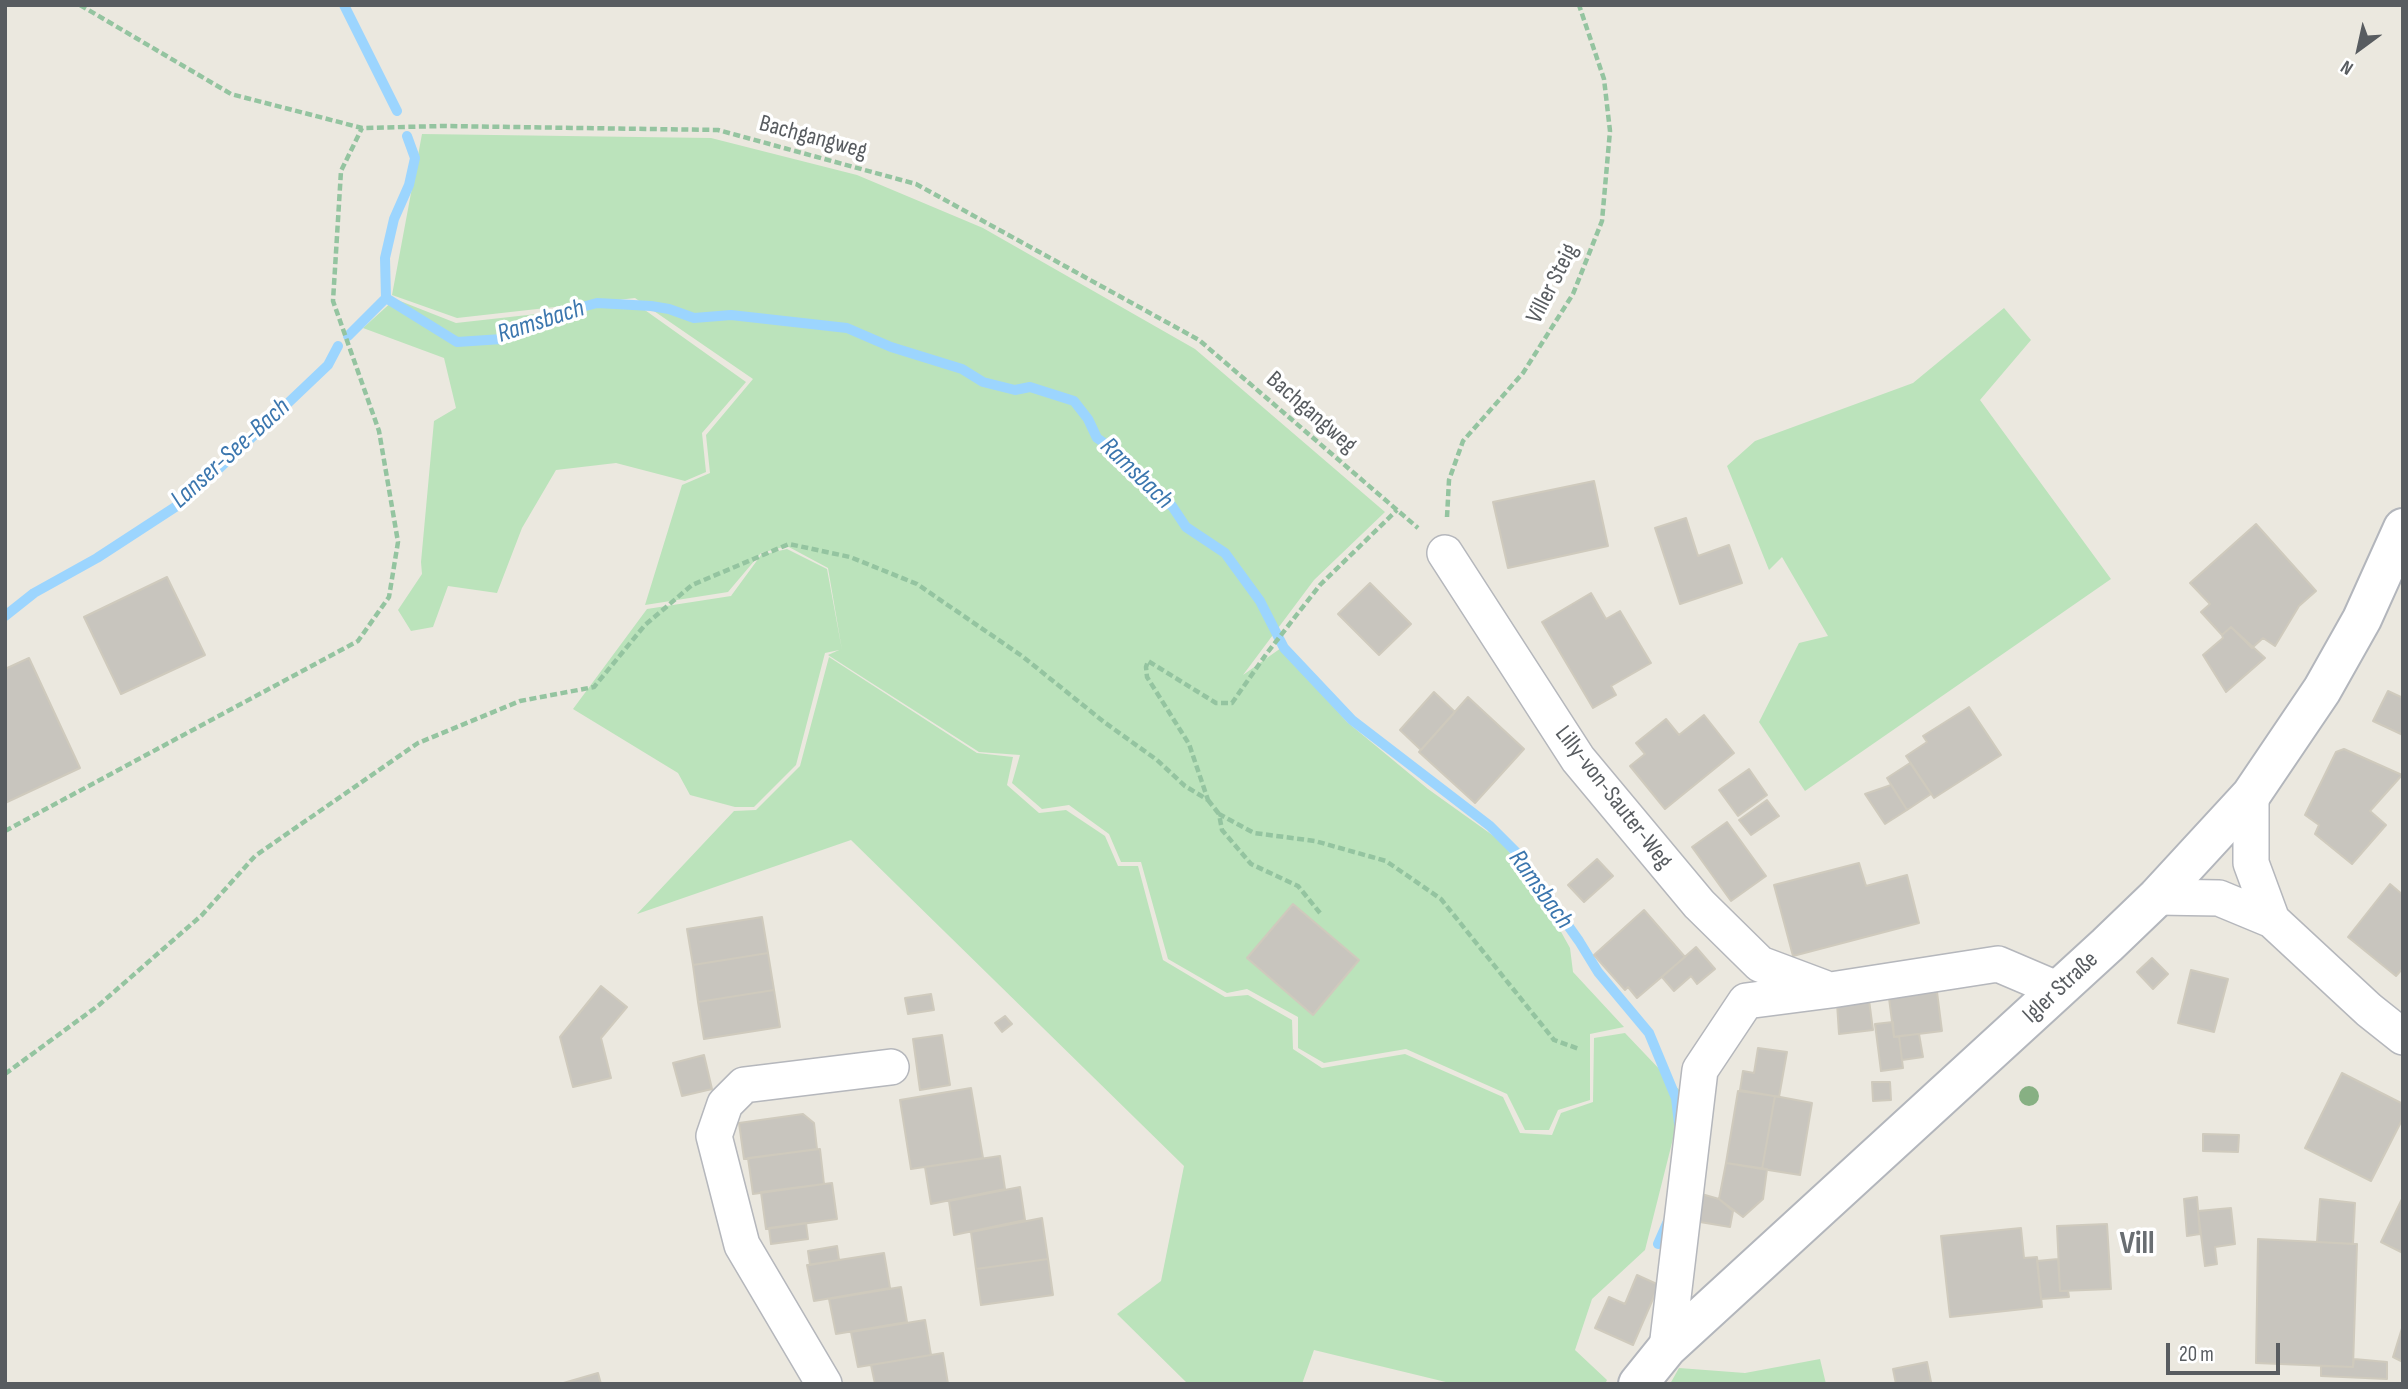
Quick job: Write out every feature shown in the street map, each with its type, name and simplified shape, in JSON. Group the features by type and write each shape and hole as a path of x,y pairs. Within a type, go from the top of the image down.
{"main road":[{"name":"Igler Straße","path":"1638,1384 1667,1348 2157,897 2251,795 2322,690 2362,619 2403,528"}],"street":[{"name":"Lilly-von-Sauter-Weg","path":"1445,553 1578,759 1699,904 1760,964 1831,990"},
{"path":"2251,795 2251,863 2272,920"},
{"path":"2157,897 2219,898 2272,920 2369,1010 2403,1037"},
{"name":"Lilly-von-Sauter-Weg","path":"1667,1348 1700,1070 1746,1000 1831,990 1998,964 2059,990"},
{"path":"824,1384 742,1245 714,1136 725,1104 744,1085 891,1067"}],"path":[{"name":"Bachgangweg","path":"80,5 231,94 362,128 444,126 718,130 916,184 1199,340 1445,553"},
{"name":"Viller Steig","path":"1445,553 1449,480 1463,440 1523,373 1573,294 1602,221 1610,131 1604,79 1579,5"},
{"path":"5,831 358,641 389,597 398,542 379,431 333,301 341,171 362,128"},
{"path":"1397,510 1320,585 1232,703 1216,703 1148,661 1147,677 1189,744 1208,800 1219,814 1254,833 1315,841 1386,861 1441,899 1554,1040 1579,1049"},
{"path":"5,1074 99,1005 202,915 255,856 418,743 520,701 594,687 645,625 692,584 789,544 850,557 917,584 1022,656 1104,722 1157,760 1185,786 1208,800"},
{"path":"1219,814 1222,830 1251,864 1298,886 1320,914"}],"green space":[{"path":"422,134 711,138 857,175 983,228 1195,349 1385,512 1314,580 1243,675 1281,648 1347,722 1428,789 1502,842 1545,903 1570,948 1573,972 1624,1027 1590,1034 1590,1100 1558,1110 1549,1130 1525,1130 1507,1094 1406,1049 1324,1063 1298,1048 1298,1017 1247,989 1227,993 1168,959 1141,862 1121,862 1109,834 1069,805 1042,809 1012,783 1020,755 979,752 828,655 839,650 825,653 796,765 754,807 735,807 690,795 678,773 573,709 647,609 731,596 761,555 787,549 827,569 842,650 828,568 787,546 761,553 728,592 645,605 682,485 710,473 706,435 753,379 635,298 457,318 392,295"},
{"path":"395,299 456,323 635,303 746,382 702,433 706,472 685,481 616,463 556,470 522,528 497,593 448,586 433,627 411,631 398,610 422,574 434,421 456,408 444,358 363,328"},
{"path":"2004,308 2031,340 1980,400 2111,579 1805,791 1759,722 1799,643 1828,636 1782,557 1769,570 1727,466 1755,441 1913,383"},
{"path":"829,657 977,753 1013,757 1007,785 1039,813 1066,810 1105,836 1118,866 1138,866 1163,960 1225,997 1248,995 1292,1020 1293,1049 1322,1068 1405,1054 1503,1097 1520,1133 1552,1135 1561,1113 1593,1102 1594,1038 1625,1033 1684,1095 1645,1250 1592,1299 1575,1350 1607,1380 1605,1384 1454,1384 1314,1350 1302,1384 1188,1384 1117,1314 1161,1281 1184,1166 851,840 637,914 734,811 756,810 800,766"},
{"path":"1820,1359 1826,1384 1670,1384 1679,1368 1745,1373"}],"building":[{"path":"1594,481 1608,546 1508,568 1493,502"},
{"path":"1686,518 1698,556 1729,545 1742,583 1680,604 1655,528"},
{"path":"2256,524 2316,591 2299,606 2275,646 2263,638 2252,648 2231,627 2222,635 2201,612 2210,604 2190,583"},
{"path":"167,577 205,655 121,694 84,617"},
{"path":"1370,583 1411,624 1379,655 1338,614"},
{"path":"1591,593 1606,619 1620,611 1651,663 1611,686 1616,695 1593,708 1542,622"},
{"path":"2231,627 2265,658 2226,692 2203,655 2223,638 2222,635"},
{"path":"29,658 80,768 5,803 5,669"},
{"path":"2388,691 2403,698 2403,735 2373,721"},
{"path":"1434,692 1455,712 1421,750 1400,730"},
{"path":"1468,697 1524,749 1475,803 1419,752"},
{"path":"1969,707 2001,755 1934,798 1906,756 1927,742 1923,736"},
{"path":"1704,715 1734,753 1665,809 1630,766 1645,754 1636,743 1666,719 1679,735"},
{"path":"2344,749 2402,775 2370,811 2386,825 2352,864 2315,834 2319,825 2305,815 2336,752"},
{"path":"1910,763 1931,794 1907,810 1887,778"},
{"path":"1749,769 1767,795 1738,816 1719,790"},
{"path":"1891,785 1907,810 1885,824 1865,794"},
{"path":"1767,800 1779,816 1751,835 1739,820"},
{"path":"1727,822 1766,876 1731,901 1692,847"},
{"path":"1597,859 1613,876 1584,902 1568,885"},
{"path":"1859,863 1866,886 1907,875 1919,923 1793,956 1774,885"},
{"path":"2390,884 2403,895 2403,968 2396,976 2348,937"},
{"path":"1293,904 1359,960 1313,1015 1247,958"},
{"path":"1644,910 1685,957 1637,998 1628,987 1625,990 1594,955"},
{"path":"762,917 768,953 693,965 687,929"},
{"path":"1696,947 1715,969 1697,984 1691,976 1674,991 1662,977"},
{"path":"768,953 774,990 698,1002 693,965"},
{"path":"2152,958 2168,974 2153,989 2137,972"},
{"path":"2191,970 2228,979 2214,1032 2178,1023"},
{"path":"601,986 627,1007 601,1038 611,1078 573,1087 560,1037"},
{"path":"774,990 780,1027 704,1039 698,1002"},
{"path":"1937,992 1942,1031 1894,1037 1889,998"},
{"path":"931,994 934,1010 908,1014 905,998"},
{"path":"1869,1000 1873,1030 1839,1034 1837,1003"},
{"path":"1005,1016 1012,1024 1002,1032 995,1023"},
{"path":"1893,1022 1894,1037 1899,1036 1903,1068 1881,1071 1875,1024"},
{"path":"1919,1034 1923,1057 1902,1060 1899,1036"},
{"path":"942,1035 950,1085 920,1090 913,1039"},
{"path":"1758,1048 1787,1052 1779,1097 1740,1090 1743,1071 1754,1073"},
{"path":"704,1055 712,1089 682,1096 673,1063"},
{"path":"2342,1073 2403,1104 2403,1118 2371,1181 2305,1148"},
{"path":"1872,1082 1890,1082 1891,1100 1873,1101"},
{"path":"971,1088 983,1158 911,1169 900,1100"},
{"path":"1738,1091 1775,1096 1762,1169 1726,1163"},
{"path":"1775,1096 1812,1103 1800,1175 1762,1169"},
{"path":"803,1114 814,1123 817,1149 744,1159 739,1123"},
{"path":"2203,1134 2239,1135 2238,1152 2203,1151"},
{"path":"820,1149 824,1184 753,1194 748,1158"},
{"path":"1000,1156 1005,1189 931,1204 925,1167"},
{"path":"1726,1163 1767,1169 1763,1199 1743,1217 1719,1199"},
{"path":"832,1183 837,1219 766,1229 761,1192"},
{"path":"1020,1187 1025,1220 954,1235 949,1201"},
{"path":"1698,1193 1719,1199 1733,1211 1730,1227 1694,1221"},
{"path":"2197,1197 2200,1234 2187,1236 2184,1199"},
{"path":"2320,1199 2355,1203 2353,1244 2317,1242"},
{"path":"2403,1200 2403,1253 2381,1242"},
{"path":"2231,1208 2235,1244 2215,1247 2217,1264 2205,1266 2198,1211"},
{"path":"1042,1218 1048,1259 976,1269 971,1232"},
{"path":"806,1223 808,1239 771,1244 769,1228"},
{"path":"2107,1224 2111,1289 2060,1291 2057,1226"},
{"path":"2021,1228 2024,1258 2037,1257 2042,1307 1950,1317 1941,1236"},
{"path":"2258,1239 2357,1244 2353,1367 2256,1363"},
{"path":"837,1246 839,1260 810,1265 808,1251"},
{"path":"884,1253 890,1288 814,1301 807,1265"},
{"path":"1048,1259 1053,1295 981,1305 976,1269"},
{"path":"2058,1259 2060,1291 2068,1291 2069,1297 2041,1299 2037,1261"},
{"path":"1637,1275 1659,1285 1633,1345 1595,1328 1609,1297 1625,1304"},
{"path":"901,1287 907,1322 836,1334 829,1299"},
{"path":"925,1320 931,1355 858,1367 851,1332"},
{"path":"2403,1325 2403,1362 2393,1357"},
{"path":"943,1353 948,1384 875,1384 871,1365"},
{"path":"2354,1359 2387,1362 2387,1379 2321,1376 2321,1366 2353,1367"},
{"path":"1927,1362 1931,1382 1896,1384 1893,1369"},
{"path":"598,1373 601,1384 560,1384"}],"waterway":[{"name":"Ramsbach","path":"344,5 397,111"},
{"name":"Ramsbach","path":"407,136 415,158 409,185 394,219 385,258 386,298 457,342 502,339 567,311 597,303 651,306 694,318 731,315 847,328 891,347 962,369 983,382 1015,390 1030,387 1074,401 1088,419 1097,438 1126,458 1150,494 1172,506 1186,527 1225,553 1260,601 1284,648 1352,720 1490,826 1515,851 1598,972 1649,1033 1676,1098 1679,1124"},
{"name":"Lanser-See-Bach","path":"348,336 386,298"},
{"name":"Lanser-See-Bach","path":"5,616 34,593 97,558 186,500 328,365 338,346"},
{"name":"Ramsbach","path":"1658,1244 1668,1221"}],"district":[{"name":"Vill","path":"2137,1245"}]}
